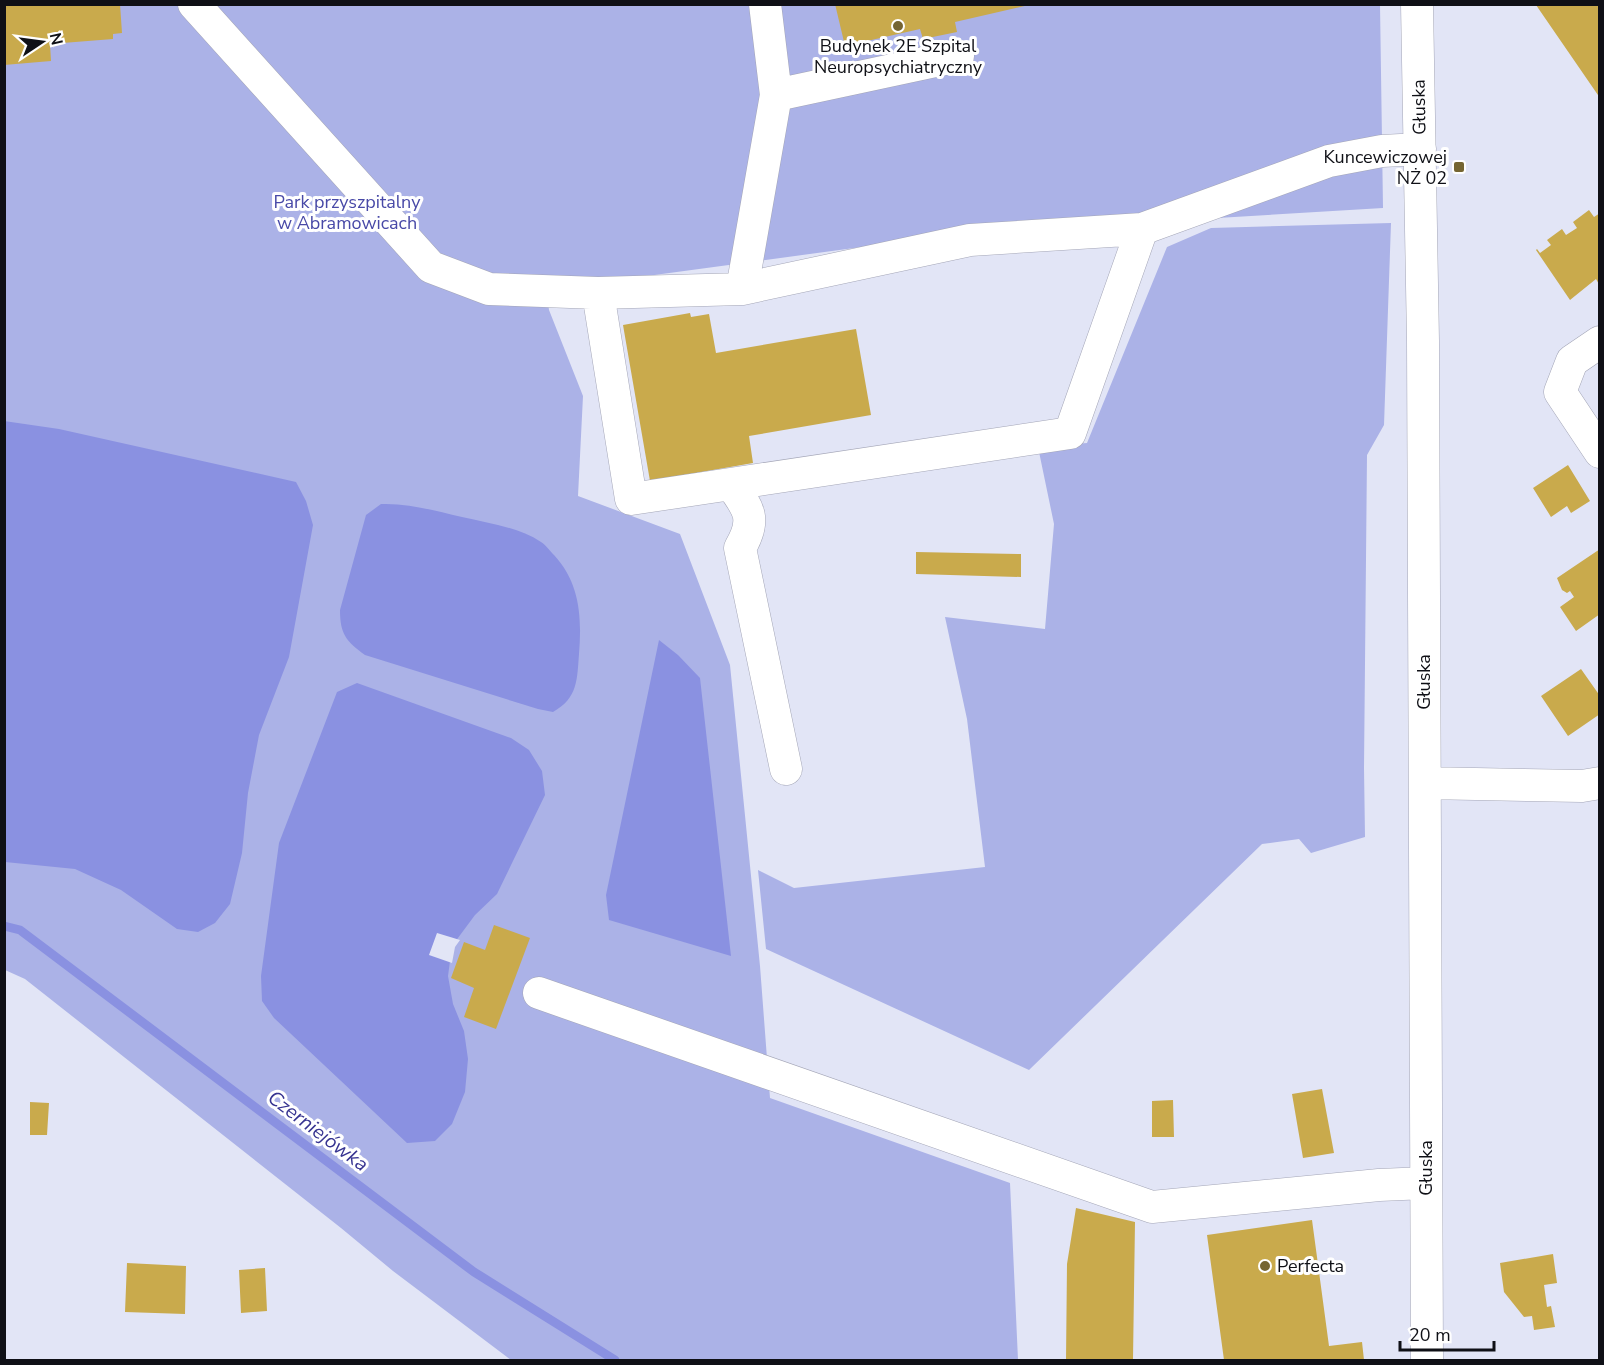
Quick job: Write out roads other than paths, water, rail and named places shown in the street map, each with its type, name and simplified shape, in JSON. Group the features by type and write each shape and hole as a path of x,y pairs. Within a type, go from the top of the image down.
{"street":[{"path":"194,4 431,267 489,289 598,293 742,289 970,240 1142,229 1329,161 1382,151 1420,149"},
{"path":"742,289 776,95 765,4"},
{"name":"Głuska","path":"1417,4 1423,341 1427,1360"},
{"path":"776,95 958,56"},
{"path":"598,293 631,499 1070,433 1142,229"},
{"path":"1599,342 1572,361 1560,392 1599,452"},
{"path":"731,484 750,513 750,525 740,548 786,768"},
{"path":"1425,783 1582,786 1599,783"},
{"path":"539,993 1152,1207 1379,1185 1426,1183"}],"waterway":[{"name":"Czerniejówka","path":"4,926 20,930 474,1272 615,1360"}],"place":[{"name":"Budynek 2E Szpital Neuropsychiatryczny","path":"898,26"},
{"name":"Kuncewiczowej NŻ 02","path":"1459,167"},
{"name":"Perfecta","path":"1265,1266"}],"park label":[{"name":"Park przyszpitalny w Abramowicach","path":"347,212"}]}
